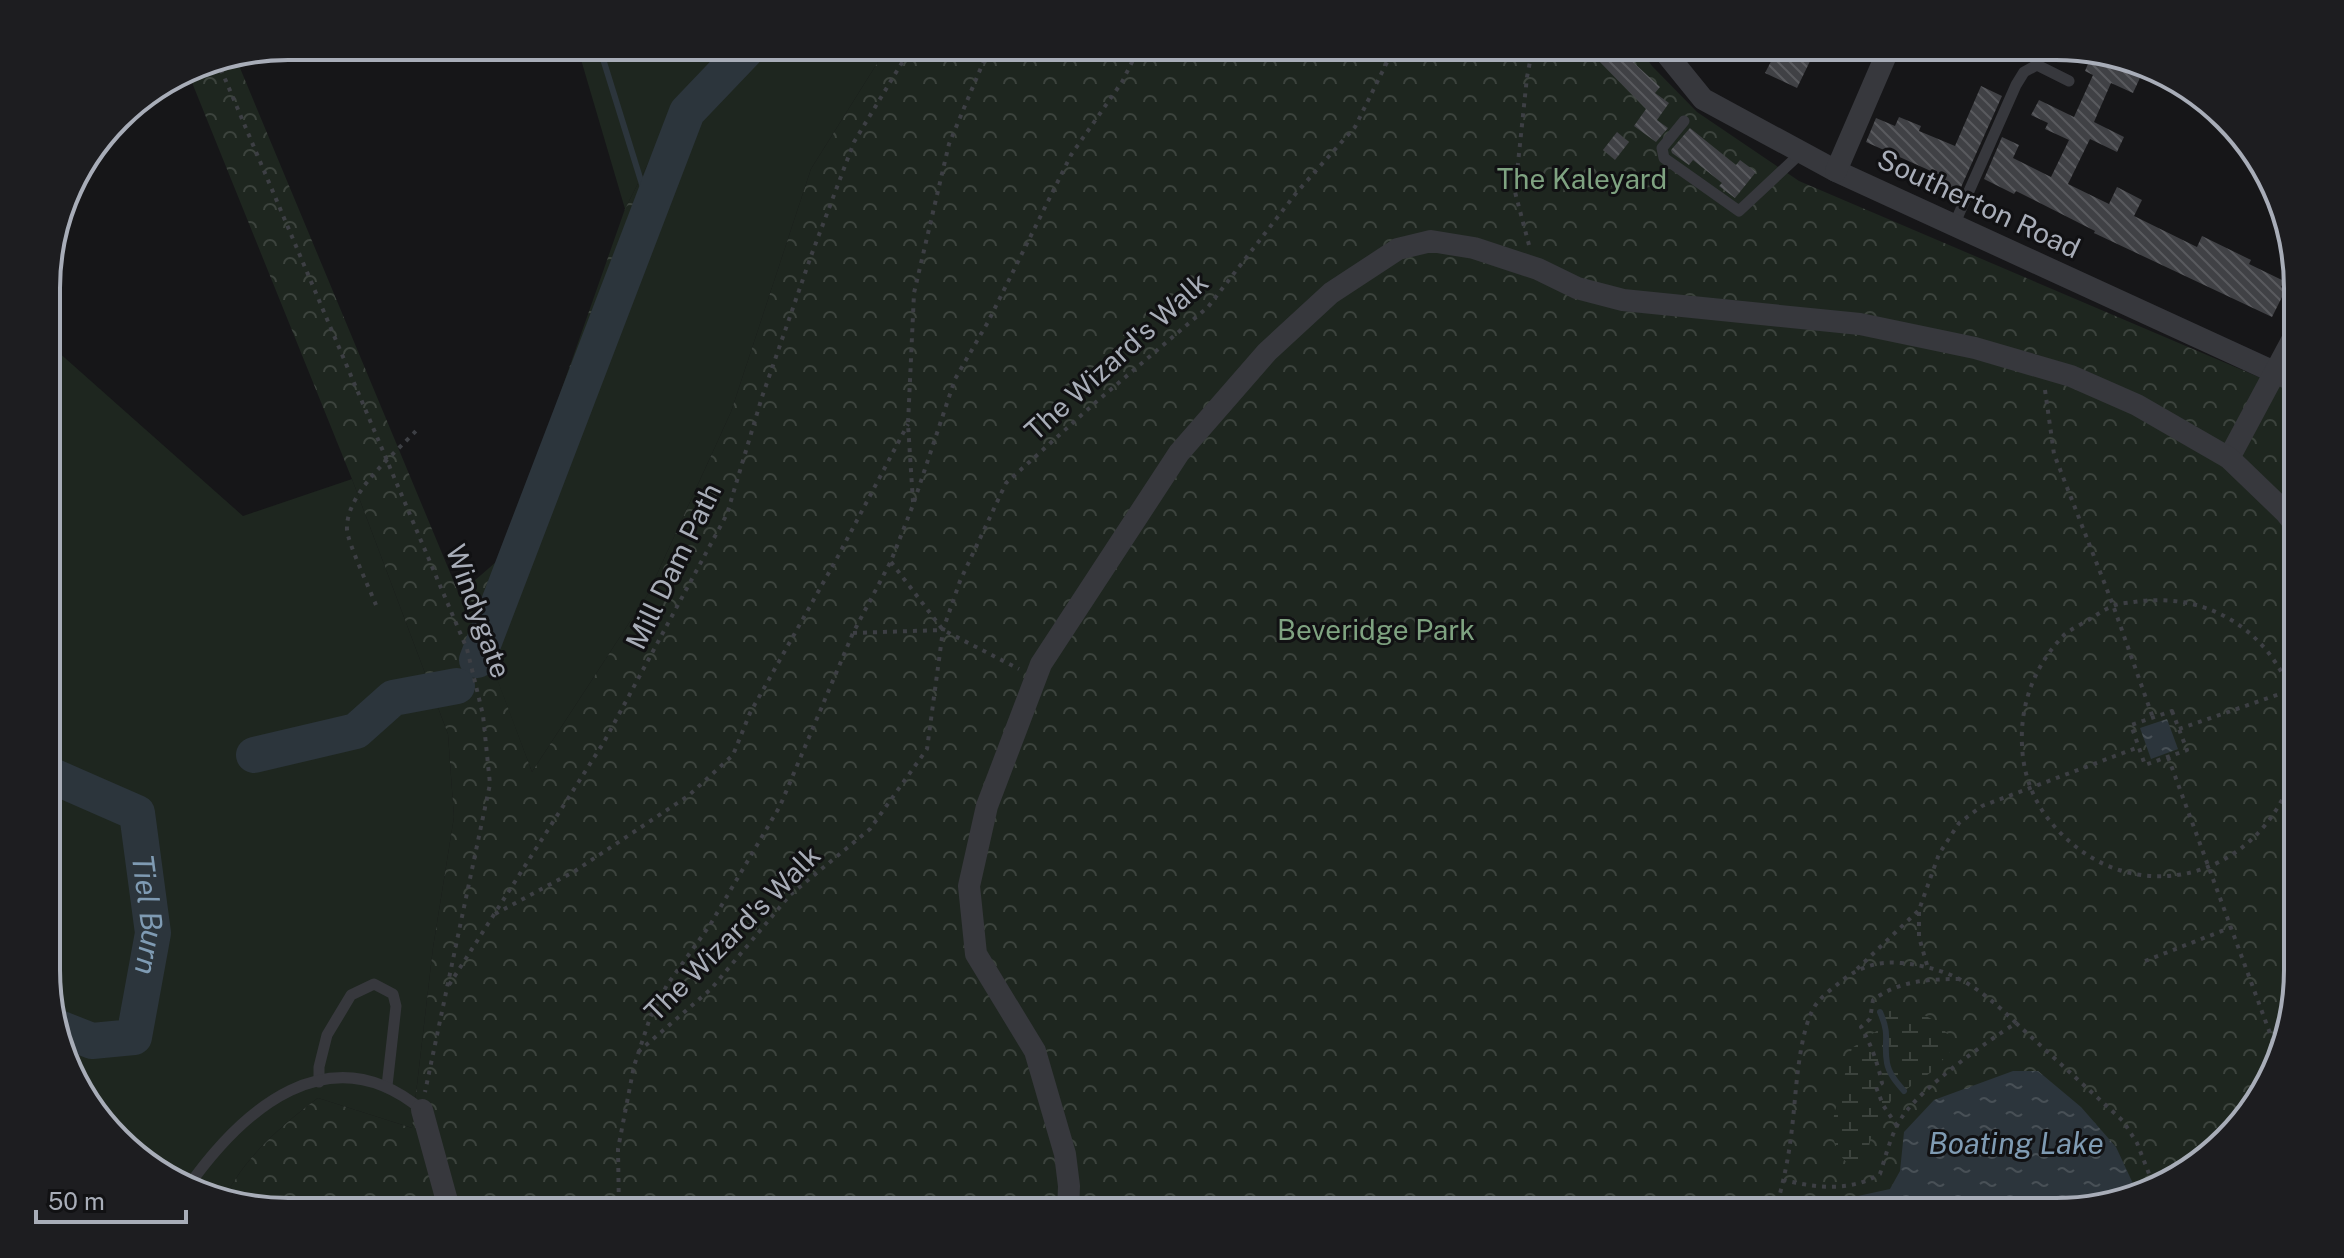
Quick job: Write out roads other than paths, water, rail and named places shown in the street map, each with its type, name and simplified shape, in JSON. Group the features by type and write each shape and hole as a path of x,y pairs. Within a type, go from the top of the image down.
{"street":[{"name":"Southerton Road","path":"1671,60 1703,99 1836,171 2284,377"},
{"path":"1836,171 1884,60"},
{"path":"1069,1198 1065,1154 1035,1051 976,954 969,886 987,806 1041,664 1179,453 1267,352 1331,293 1398,249 1431,241 1474,248 1538,269 1577,288 1623,300 1860,324 1975,348 2071,376 2137,405 2229,458 2284,514"},
{"path":"2229,458 2284,381"},
{"path":"422,1110 446,1198"}],"lane":[{"path":"1954,225 2024,72 2037,65 2069,81"},
{"path":"1684,121 1662,148 1664,158 1739,211 1802,152"},
{"path":"319,1082 319,1067 327,1035 351,995 374,984 393,994 396,1006 387,1086"},
{"path":"194,1178 209,1157 250,1114 286,1090 332,1079 359,1079 387,1086 422,1110"}],"water":[{"path":"2167,719 2178,749 2151,759 2140,728"},
{"name":"Boating Lake","path":"2013,1071 2038,1071 2081,1107 2116,1147 2133,1185 2071,1198 1849,1198 1890,1189 1900,1171 1904,1132 1934,1100"}],"waterway":[{"path":"603,60 650,210"},
{"path":"477,660 687,112 737,60"},
{"path":"254,755 356,731 393,698 457,686"},
{"name":"Tiel Burn","path":"60,779 137,813 153,933 134,1037 92,1041 69,1032"},
{"path":"1880,1012 1886,1033 1888,1067 1904,1091"}],"park label":[{"name":"The Kaleyard","path":"1582,178"},
{"name":"Beveridge Park","path":"1376,629"}]}
